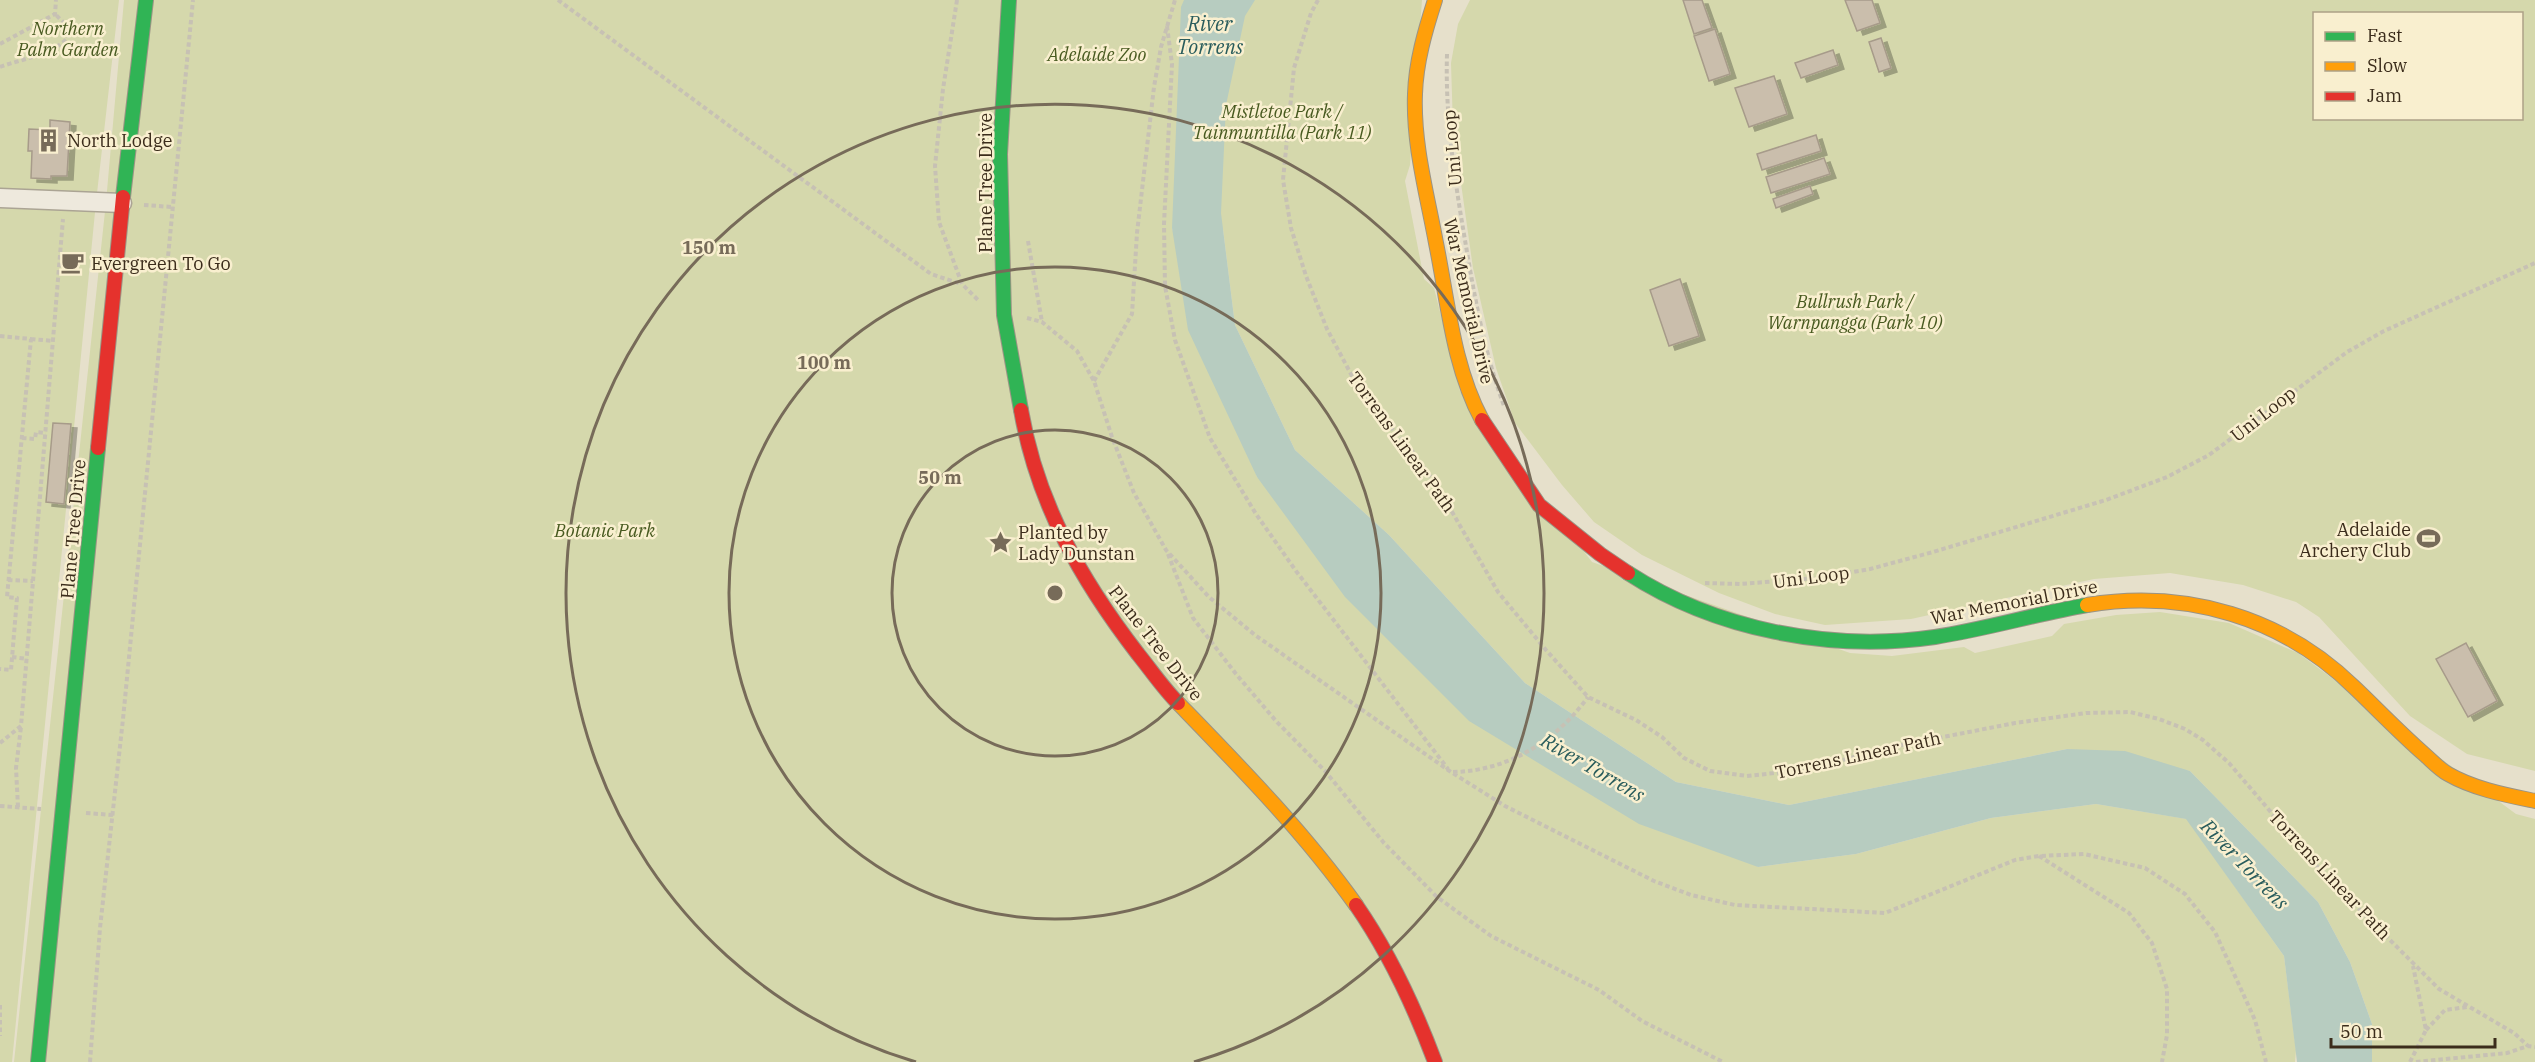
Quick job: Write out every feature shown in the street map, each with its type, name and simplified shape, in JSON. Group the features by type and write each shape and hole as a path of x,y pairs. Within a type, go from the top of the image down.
{"street":[{"name":"Plane Tree Drive","path":"38,1062 122,203 146,0"},
{"name":"Plane Tree Drive","path":"1009,0 1000,154 1004,315 1010,361 1028,447 1055,525 1103,609 1170,695 1275,804 1325,862 1381,941 1414,1006 1435,1062"},
{"name":"War Memorial Drive","path":"1435,0 1419,58 1415,98 1419,140 1435,237 1468,387 1488,432 1539,504 1599,556 1648,586 1705,610 1755,626 1820,639 1853,642 1944,636 2124,600 2161,599 2198,604 2260,624 2321,657 2345,677 2400,734 2446,774 2501,794 2535,801"},
{"path":"0,198 122,203"}],"path":[{"path":"0,67 40,56 61,45 68,38 68,27 55,14 56,0"},
{"path":"90,1062 100,928 193,0"},
{"path":"558,0 931,274 962,284"},
{"path":"957,0 943,89 935,166 939,222 962,284 988,310 1042,322 1077,351 1094,381 1112,437 1134,493 1166,550 1193,618 1276,721 1325,771 1384,843 1437,897 1491,936 1599,990 1642,1021 1723,1062"},
{"path":"1094,381 1132,314 1137,233 1154,87 1161,47 1175,0"},
{"name":"Torrens Linear Path","path":"1318,0 1311,13 1294,68 1283,180 1291,228 1306,276 1327,329 1352,376 1413,452 1439,489 1498,592 1565,673 1588,697 1636,720 1662,737 1684,758 1710,771 1747,776 1803,770 1902,745 2015,723 2086,713 2130,712 2159,719 2185,729 2203,740 2229,763 2322,872 2439,989 2514,1033 2528,1046"},
{"path":"0,44 55,14"},
{"path":"1167,26 1172,64 1164,234 1166,286 1174,340 1210,438 1256,514 1296,571 1451,772"},
{"name":"Uni Loop","path":"1449,44 1446,55 1453,172 1475,301 1492,372 1508,415"},
{"path":"18,807 16,768 65,200"},
{"path":"1028,231 1042,322"},
{"name":"Uni Loop","path":"1696,582 1740,584 1817,578 1870,569 2106,500 2167,477 2209,455 2347,352 2384,331 2535,263"},
{"path":"0,336 53,341"},
{"path":"0,669 11,670 17,598 6,597 31,339"},
{"path":"22,438 35,439 36,432 46,433"},
{"path":"1166,550 1209,597 1255,635 1451,772 1505,806 1556,834 1654,881 1691,895 1736,905 1885,913 2015,860 2039,856 2084,854 2145,868 2185,894 2215,932 2255,1020 2266,1062"},
{"path":"8,580 33,581"},
{"path":"12,657 27,658"},
{"path":"1451,772 1471,772 1506,762 1533,749 1567,724 1588,697"},
{"path":"0,743 21,726"},
{"path":"0,806 44,809"},
{"path":"80,812 113,815"},
{"path":"2039,856 2129,913 2152,943 2167,989 2167,1035 2162,1062"},
{"path":"2413,965 2426,1030"},
{"path":"0,1005 0,1036"},
{"path":"2409,1062 2426,1030 2445,1010 2469,1006"},
{"path":"2416,1062 2507,1053 2528,1046 2535,1047"}],"green space":[{"name":"Northern Palm Garden","path":"0,0 119,0 96,202 12,1062 0,1062"},
{"name":"Botanic Park","path":"124,0 1422,0 1410,165 1405,181 1424,279 1434,288 1460,391 1592,562 1850,653 1892,656 1964,647 1975,653 2052,636 2064,624 2116,615 2160,612 2229,623 2298,653 2516,814 2535,819 2535,1062 2372,1062 2372,1024 2350,962 2318,902 2190,771 2067,749 1789,805 1676,782 1525,683 1389,535 1295,450 1235,325 1223,229 1172,228 1257,477 1758,867 1856,854 1991,818 2096,804 2187,819 2284,956 2296,1050 2295,1062 14,1062 106,202"},
{"name":"Bullrush Park / Warnpangga (Park 10)","path":"1470,0 2535,0 2535,771 2467,754 2410,716 2319,617 2296,602 2243,585 2170,573 2094,579 1911,619 1825,625 1775,614 1719,593 1642,555 1594,522 1562,485 1515,423 1496,368 1473,268 1453,127 1451,63 1458,24"}],"water":[{"name":"River Torrens","path":"1184,0 1255,0 1245,16 1226,105 1221,213 1235,325 1295,450 1389,535 1525,683 1676,782 1789,805 2067,749 2125,751 2190,771 2318,902 2350,962 2372,1024 2372,1062 2297,1062 2284,956 2186,819 2096,804 1991,818 1856,854 1758,867 1639,824 1469,721 1345,597 1257,477 1188,330 1172,228 1181,7"}],"building":[{"path":"1683,0 1702,0 1712,28 1694,34"},
{"path":"1845,0 1872,0 1880,23 1857,31"},
{"path":"1715,29 1730,74 1709,81 1694,36"},
{"path":"1881,38 1891,68 1879,72 1869,42"},
{"path":"1833,50 1838,65 1801,78 1795,63"},
{"path":"1774,76 1787,114 1749,127 1735,88"},
{"name":"North Lodge","path":"50,120 70,122 67,176 51,176 51,179 31,178 32,151 28,151 29,129 50,130"},
{"path":"1816,135 1821,151 1762,170 1757,154"},
{"path":"1824,158 1830,174 1771,193 1766,177"},
{"path":"1810,186 1813,194 1776,208 1773,199"},
{"path":"1680,279 1699,336 1669,346 1650,290"},
{"path":"53,423 71,424 64,504 46,502"},
{"path":"2466,643 2497,701 2468,717 2436,659"}],"traffic: fast":[{"path":"123,197 146,0"},
{"path":"1009,0 1000,154 1004,315 1021,410"},
{"path":"38,1062 98,448"},
{"path":"1628,573 1662,593 1736,622 1775,632 1856,641 1896,641 1935,637 2087,605"}],"traffic: slow":[{"path":"1435,0 1417,70 1416,131 1421,169 1458,356 1464,378 1482,420"},
{"path":"2087,605 2124,601 2161,601 2231,614 2265,626 2297,643 2327,663 2445,772 2479,788 2535,801"},
{"path":"1178,703 1293,826 1356,905"}],"traffic: jam":[{"path":"98,448 123,197"},
{"path":"1021,410 1038,477 1050,509 1080,569 1117,626 1178,703"},
{"path":"1482,420 1539,505 1600,554 1628,573"},
{"path":"1356,905 1380,942 1400,981 1435,1062"}],"place":[{"name":"North Lodge","path":"49,140"},
{"name":"Evergreen To Go","path":"73,263"},
{"name":"Adelaide Archery Club","path":"2429,539"},
{"name":"Planted by Lady Dunstan","path":"1000,542"}],"park label":[{"name":"Adelaide Zoo","path":"1097,54"},
{"name":"Mistletoe Park / Tainmuntilla (Park 11)","path":"1282,121"}]}
